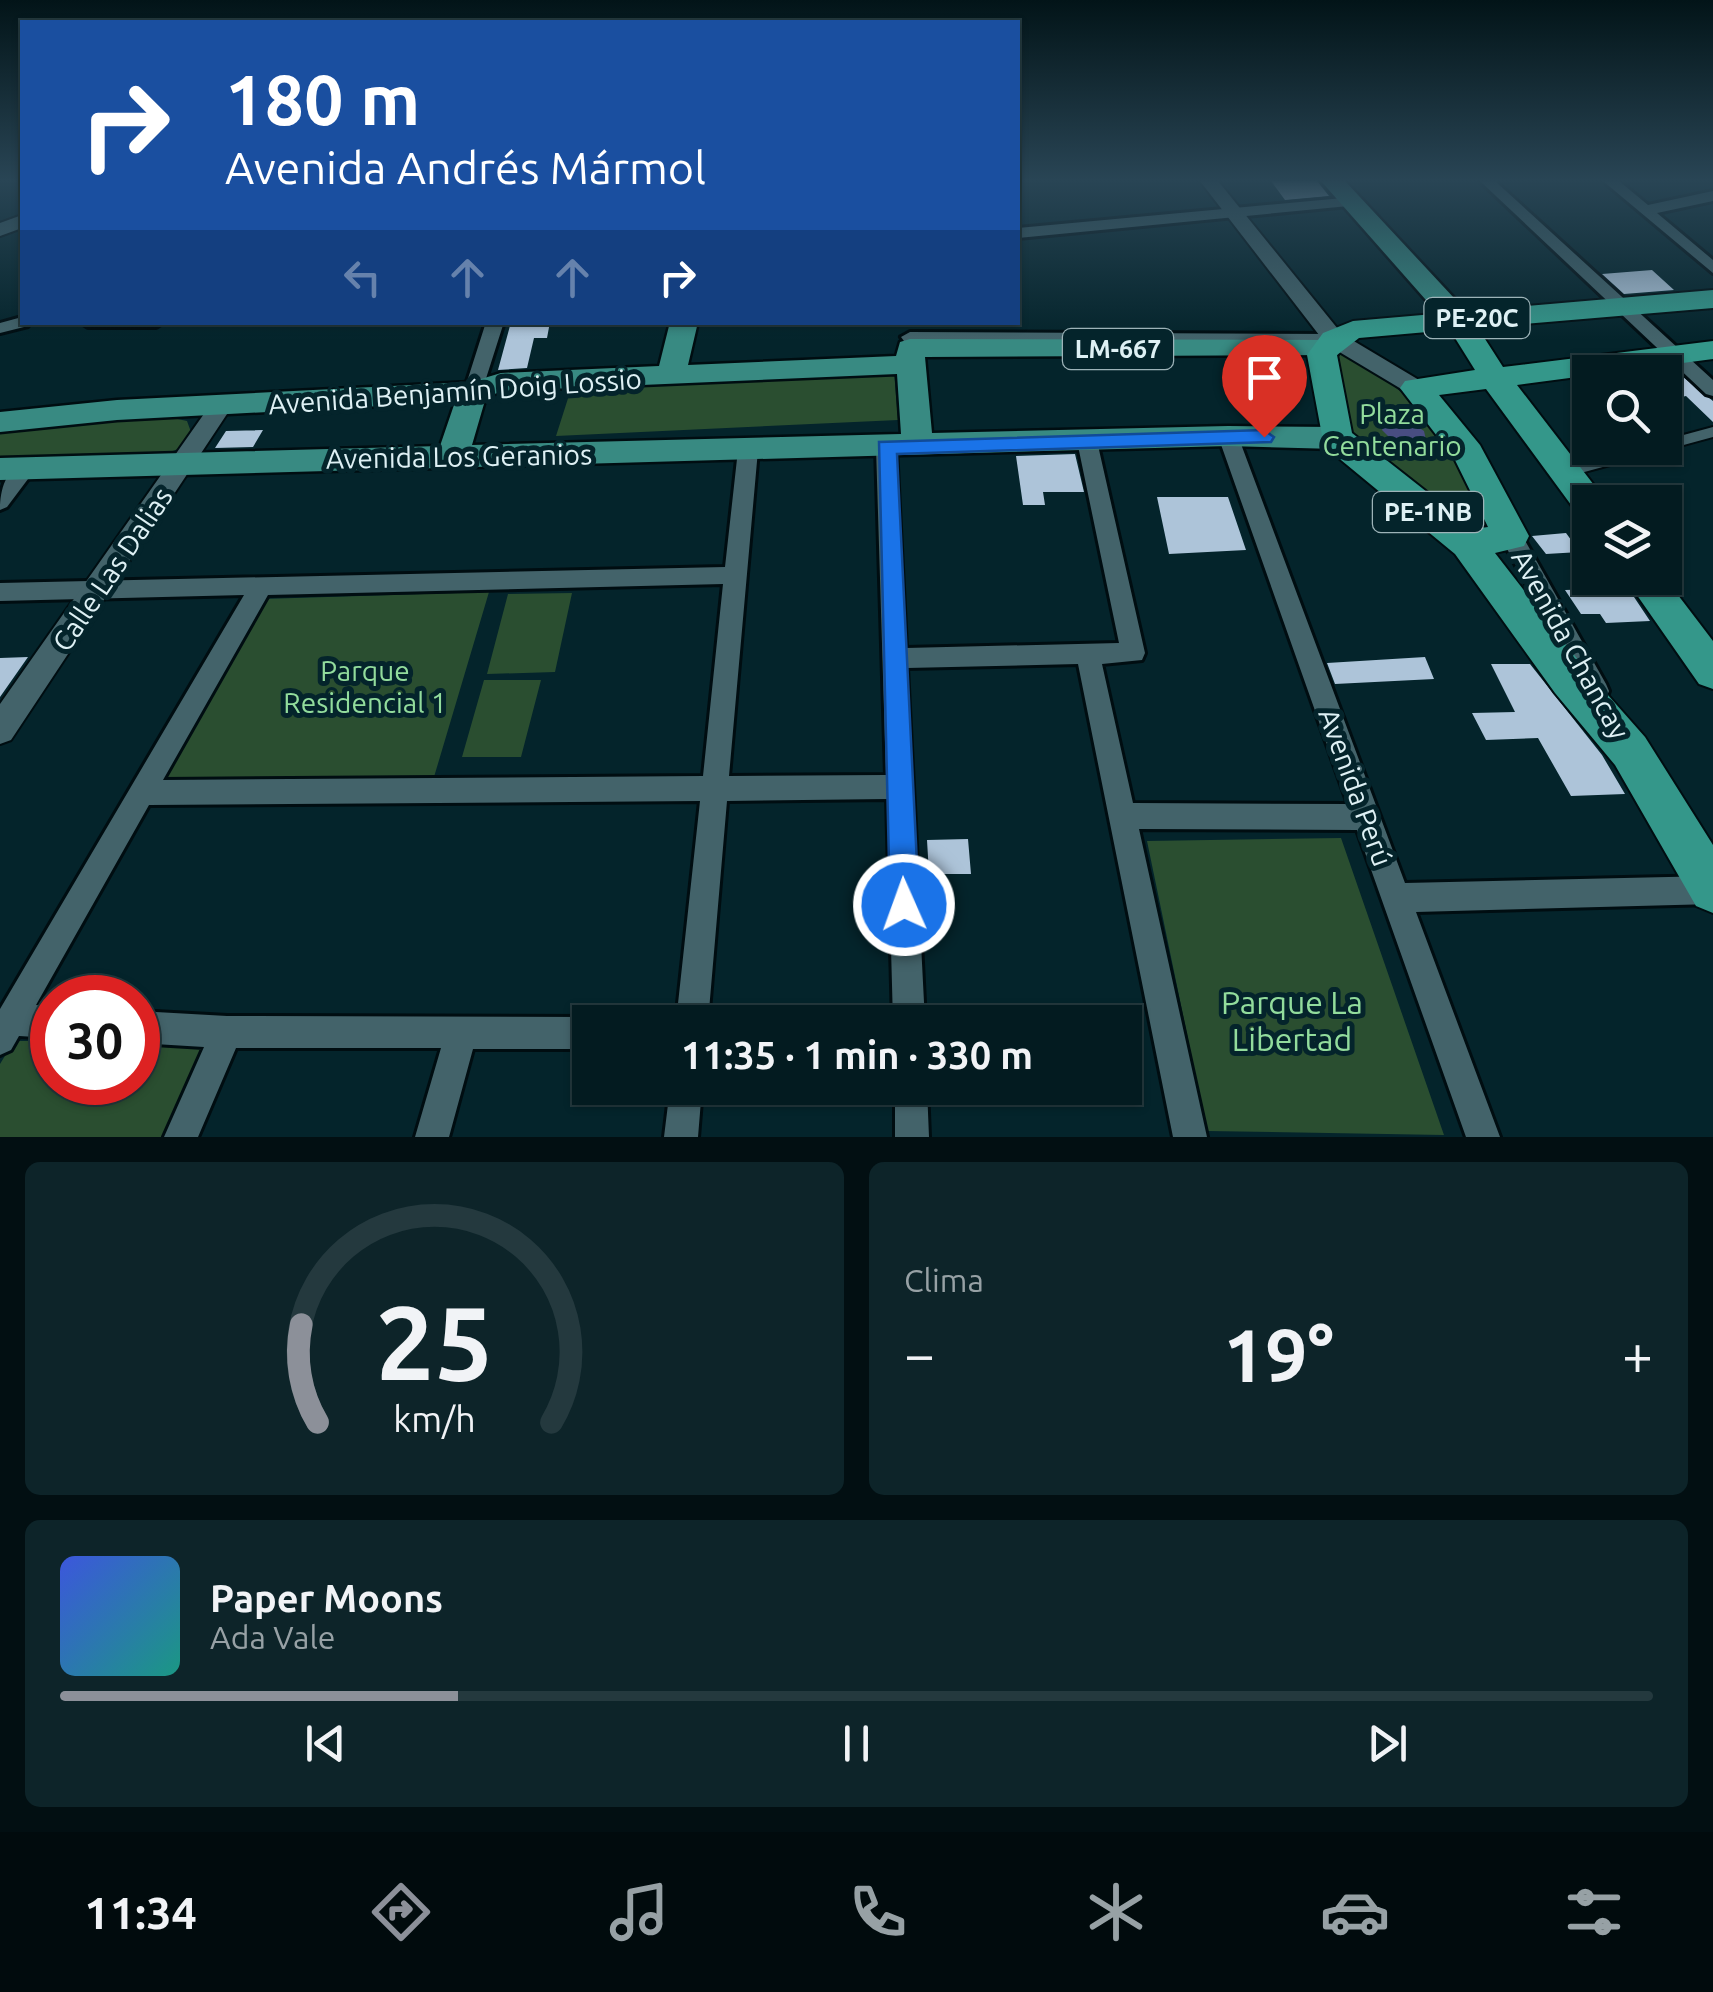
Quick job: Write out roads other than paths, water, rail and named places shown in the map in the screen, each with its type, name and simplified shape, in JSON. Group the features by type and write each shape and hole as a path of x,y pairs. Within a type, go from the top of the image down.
{"highway":[{"name":"PE-20C","path":"1331,344 1352,330 1713,299"},
{"path":"1458,320 1496,380 1576,485"},
{"path":"1331,344 1322,355 1336,438"},
{"name":"PE-20C","path":"1682,355 1713,350"},
{"name":"PE-20C","path":"1416,388 1572,370"},
{"path":"1416,388 1468,453 1511,536 1468,544"},
{"name":"PE-1NB","path":"1336,438 1468,544"},
{"name":"Avenida Chancay","path":"1468,544 1570,681 1630,751 1713,890"},
{"path":"1656,595 1713,672"}],"main road":[{"name":"PE-20C","path":"1382,234 1458,320"},
{"path":"671,377 683,325"},
{"name":"LM-667","path":"910,343 1331,344"},
{"name":"Avenida Benjamín Doig Lossio","path":"0,422 118,410 473,391 501,382 671,377 910,343"},
{"path":"902,446 910,343"},
{"path":"453,455 473,391"},
{"name":"Avenida Los Geranios","path":"14,468 1228,436 1336,438"}],"street":[{"path":"1251,234 1331,344 1416,388"},
{"path":"1545,234 1675,355"},
{"path":"1674,234 1713,268"},
{"path":"473,391 495,325"},
{"path":"1682,362 1713,390"},
{"name":"Calle Las Dalias","path":"0,730 99,591 221,406"},
{"path":"1682,440 1713,432"},
{"name":"Avenida Perú","path":"1228,436 1483,1137"},
{"path":"896,658 1133,653 1088,441"},
{"path":"902,446 896,658 907,1005"},
{"path":"694,1005 748,450"},
{"path":"1566,471 1589,465"},
{"path":"0,502 14,468"},
{"name":"Avenida Chancay","path":"1511,536 1630,751"},
{"path":"0,592 736,575"},
{"path":"4,1026 260,588"},
{"path":"1088,655 1190,1137"},
{"path":"142,793 714,792 900,787"},
{"path":"1122,816 1367,817"},
{"path":"1397,898 1713,890"},
{"path":"4,1026 30,1024"},
{"path":"160,1028 227,1032 572,1032"},
{"path":"432,1137 462,1030"},
{"path":"181,1137 227,1032"},
{"path":"681,1137 684,1105"},
{"path":"911,1105 912,1137"}],"water":[{"path":"1387,419 1406,419 1424,431 1426,440 1417,446 1395,443 1382,430"}],"park label":[{"name":"Plaza Centenario","path":"1392,429"},
{"name":"Parque Residencial 1","path":"365,686"},
{"name":"Parque La Libertad","path":"1292,1020"}]}
